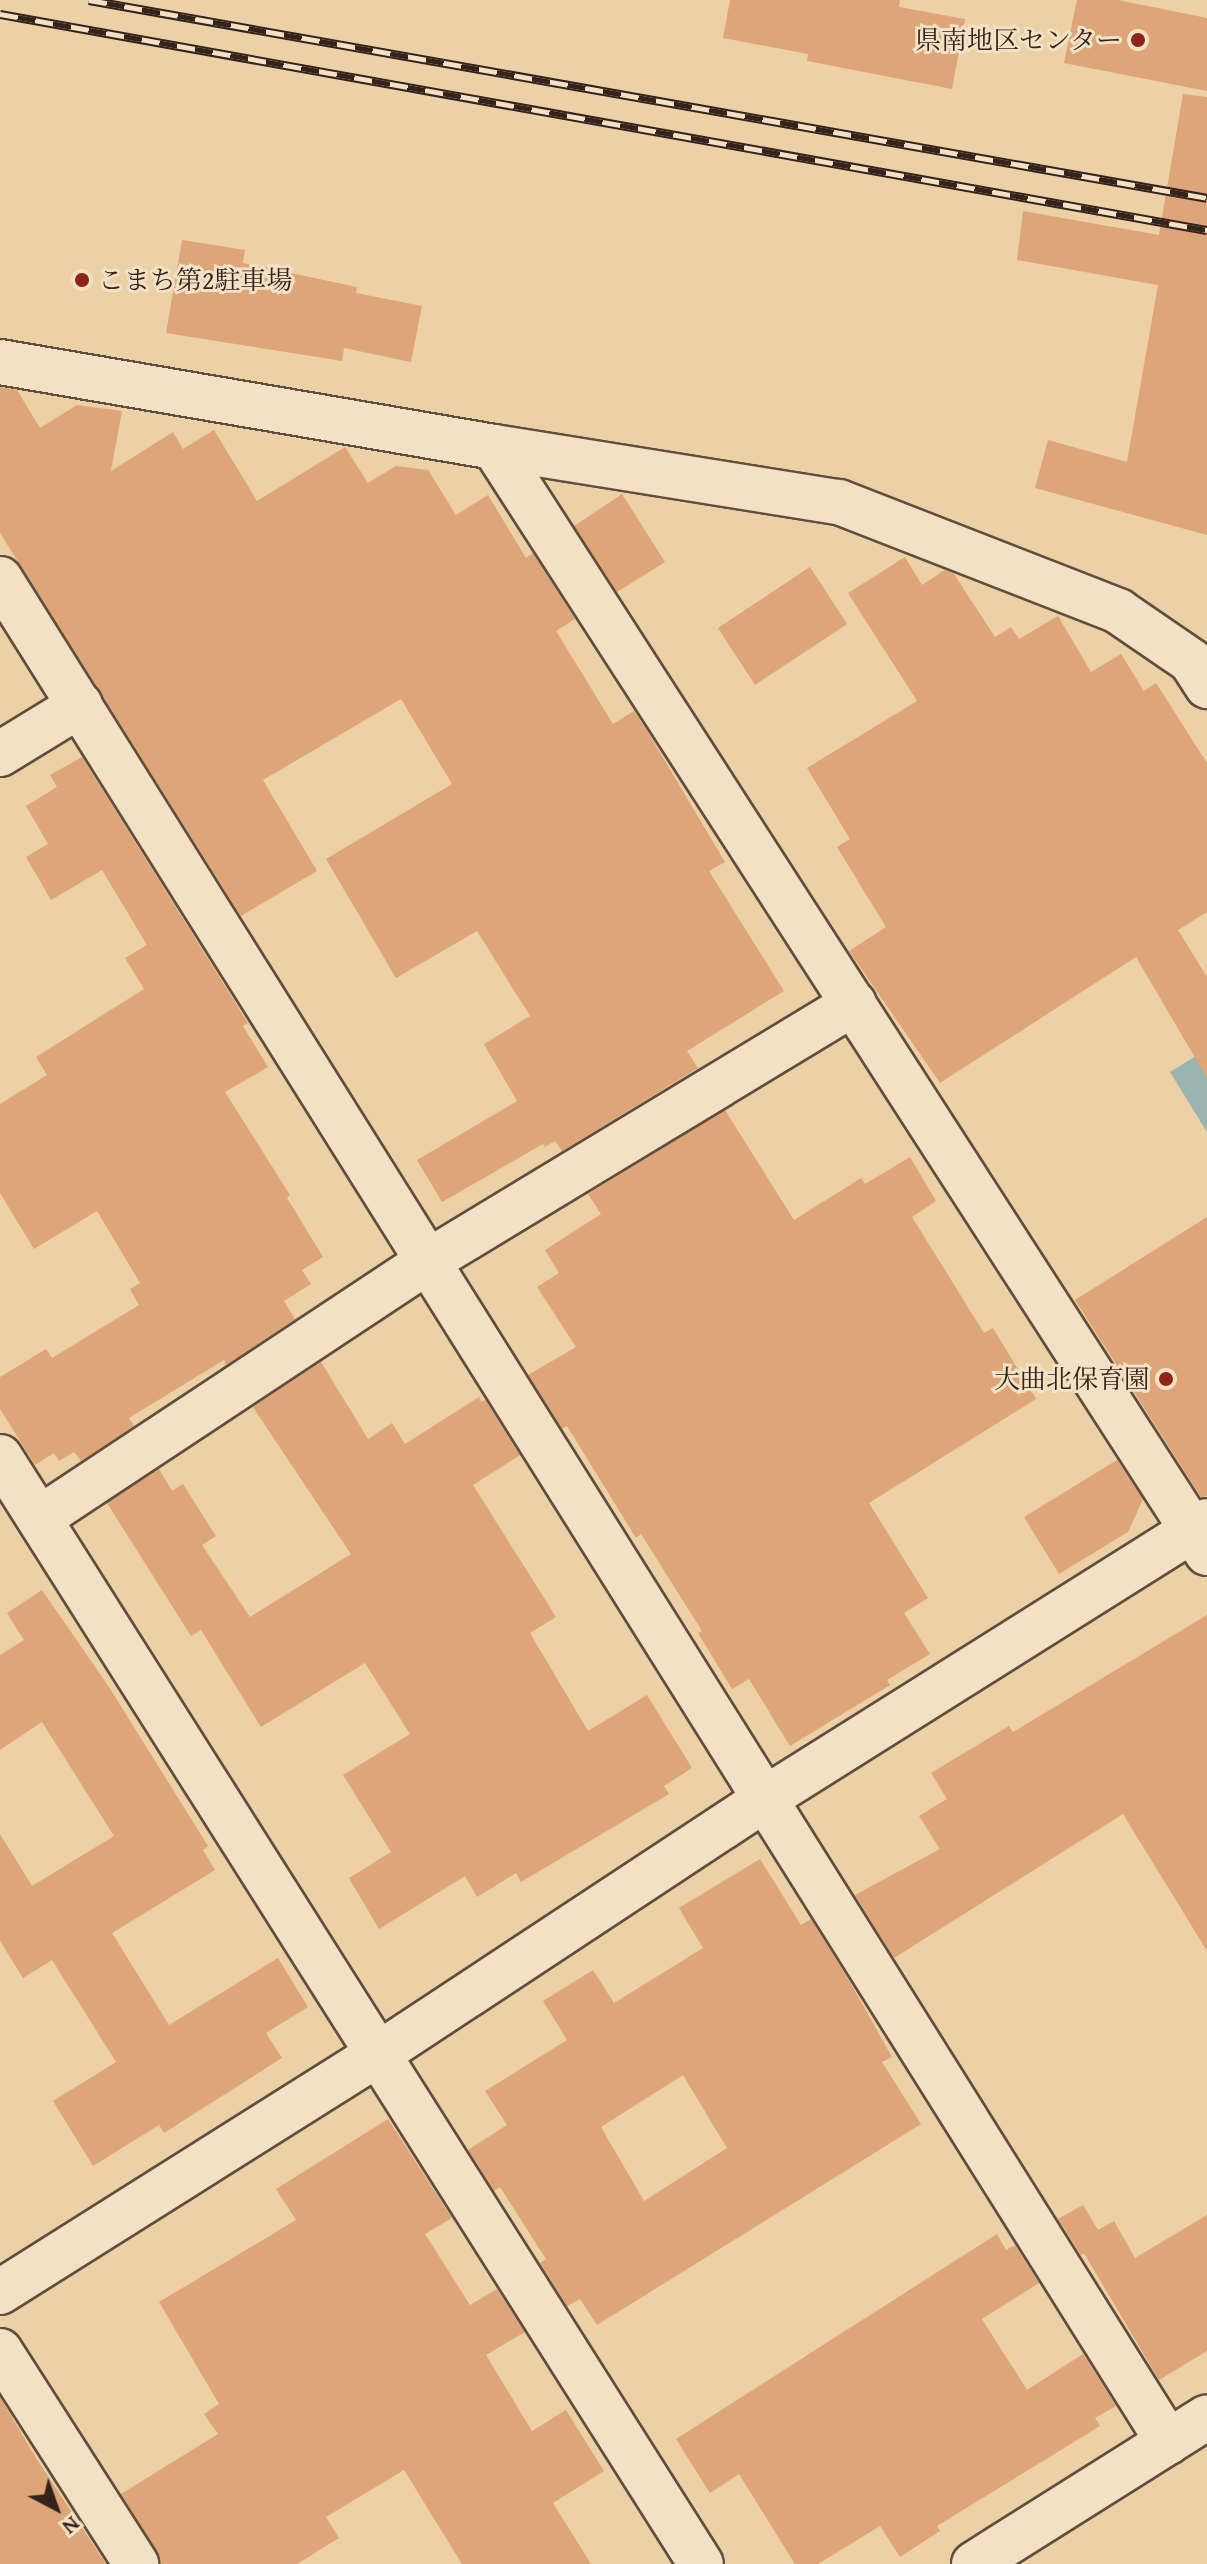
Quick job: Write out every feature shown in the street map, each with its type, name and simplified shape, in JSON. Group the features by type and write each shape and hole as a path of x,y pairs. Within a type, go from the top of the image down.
{"street":[{"path":"0,362 494,447 839,502 1118,611 1191,661 1207,686"},
{"path":"0,2292 377,2055 763,1800 1202,1535 494,447"},
{"path":"0,579 1168,2442"},
{"path":"0,754 80,705"},
{"path":"40,1518 427,1262 854,1003"},
{"path":"0,1457 701,2564"},
{"path":"0,2351 136,2564"},
{"path":"974,2564 1207,2417"}],"water":[{"path":"1207,1049 1207,1132 1170,1072"}],"building":[{"path":"730,0 900,0 899,7 965,19 952,89 807,61 808,54 723,38"},
{"name":"県南地区センター","path":"1077,0 1118,0 1207,18 1207,91 1064,63"},
{"path":"1183,94 1207,97 1207,535 1035,488 1048,440 1127,462 1158,285 1017,260 1023,211 1159,235"},
{"path":"182,240 245,250 243,263 357,287 356,293 422,306 411,362 344,348 342,361 166,333"},
{"path":"0,387 17,390 40,428 77,405 122,411 111,471 173,432 183,449 214,430 257,501 345,447 368,483 396,466 428,470 456,515 488,495 526,558 533,553 575,619 556,631 613,724 634,711 646,729 725,862 709,871 784,991 687,1051 698,1068 562,1151 555,1141 545,1147 543,1144 442,1202 417,1160 517,1101 484,1044 530,1016 477,931 396,978 326,859 452,784 401,699 263,780 317,871 241,916 0,533"},
{"path":"622,494 665,562 617,592 574,526"},
{"path":"905,557 922,585 945,570 954,574 995,637 1011,627 1019,639 1058,616 1091,672 1121,654 1144,691 1156,683 1207,763 1207,912 1178,930 1207,977 1207,1078 1136,957 940,1083 849,951 886,927 837,847 850,839 807,768 917,701 848,593"},
{"path":"810,567 847,624 755,685 718,628"},
{"path":"82,757 248,1023 243,1026 268,1067 225,1092 290,1195 287,1198 323,1257 302,1270 311,1284 284,1301 295,1319 226,1365 224,1360 129,1418 134,1426 81,1461 74,1452 59,1461 54,1453 35,1465 0,1409 0,1377 46,1349 52,1358 139,1305 130,1289 140,1283 97,1211 34,1249 0,1193 0,1104 47,1075 36,1057 144,989 125,958 147,945 102,870 51,900 26,857 48,844 26,806 57,787 50,775"},
{"path":"725,1110 794,1220 861,1178 865,1184 910,1157 936,1201 912,1217 984,1333 993,1328 1036,1399 869,1503 928,1598 904,1613 930,1654 887,1680 890,1685 790,1746 749,1679 732,1689 698,1633 702,1631 641,1534 636,1538 567,1426 562,1429 528,1375 576,1347 537,1287 559,1273 545,1250 601,1214 588,1194"},
{"name":"大曲北保育園","path":"1207,1217 1207,1496 1201,1497 1075,1300"},
{"path":"321,1362 368,1439 392,1423 405,1444 479,1397 482,1402 485,1400 520,1455 473,1485 556,1617 530,1633 588,1731 647,1695 692,1768 664,1786 669,1794 521,1882 516,1873 477,1897 465,1876 379,1929 349,1878 391,1852 343,1775 410,1734 365,1663 261,1727 201,1630 191,1636 107,1503 159,1469 172,1491 183,1484 216,1536 202,1545 250,1617 351,1554 253,1407"},
{"path":"1117,1460 1143,1499 1128,1532 1059,1574 1024,1517"},
{"path":"42,1590 109,1687 208,1846 203,1850 215,1870 112,1933 169,2025 278,1958 308,2007 266,2033 282,2058 164,2133 159,2125 93,2166 53,2101 116,2062 52,1960 23,1978 0,1941 0,1834 32,1886 114,1836 42,1722 0,1750 0,1655 24,1640 7,1613"},
{"path":"1207,1615 1207,1951 1123,1814 894,1958 855,1895 940,1849 919,1816 947,1799 931,1773 1009,1726 1013,1732"},
{"path":"760,1859 801,1925 811,1919 851,1984 892,2057 882,2062 921,2124 597,2325 580,2299 567,2306 540,2263 546,2259 500,2187 494,2191 468,2150 507,2125 485,2091 567,2040 543,2001 593,1970 614,2003 703,1948 679,1908","holes":["683,2075 727,2148 644,2201 601,2127"]},
{"path":"388,2119 452,2218 425,2234 470,2305 497,2289 525,2332 486,2355 532,2431 566,2410 604,2471 553,2503 591,2564 462,2564 404,2470 326,2517 339,2538 297,2564 161,2564 157,2551 121,2494 218,2434 204,2414 219,2404 159,2302 296,2220 276,2189"},
{"path":"1083,2205 1098,2230 1114,2221 1135,2258 1207,2215 1207,2351 1159,2380 1084,2253 1081,2255 1058,2219"},
{"path":"997,2234 1006,2250 1015,2245 1039,2283 982,2319 1027,2390 1083,2354 1116,2406 1095,2418 1100,2426 937,2526 940,2531 900,2557 880,2526 818,2564 795,2564 739,2474 710,2493 676,2439"},
{"path":"0,2397 36,2458 106,2564 0,2564"}],"railway":[{"path":"89,0 1207,198"},
{"path":"0,14 1207,230"}],"place":[{"name":"県南地区センター","path":"1138,40"},
{"name":"こまち第2駐車場","path":"82,280"},
{"name":"大曲北保育園","path":"1166,1379"}]}
